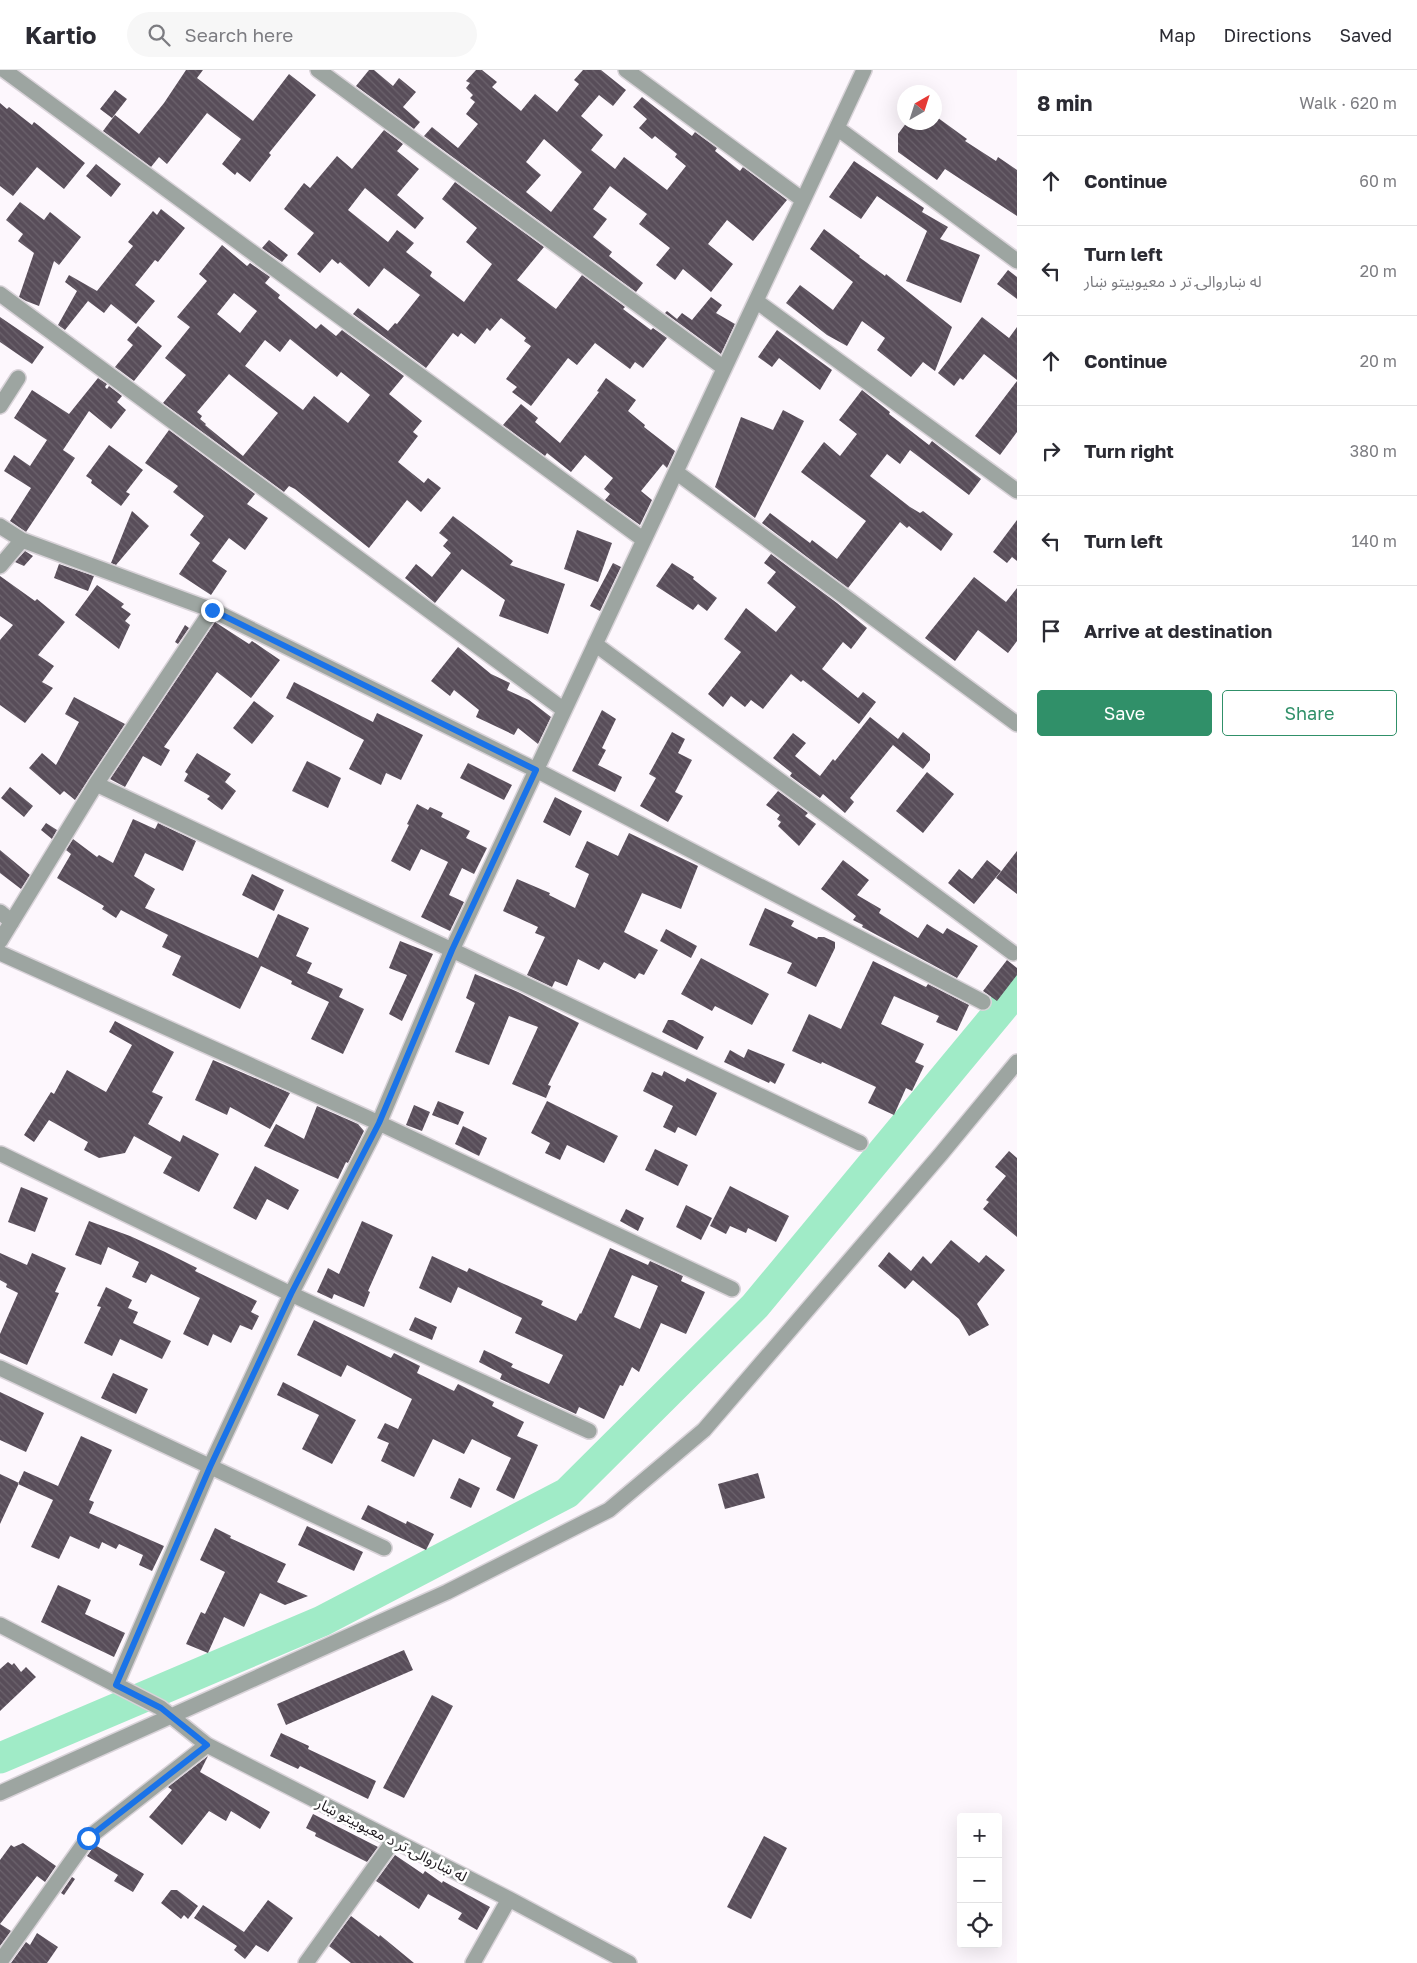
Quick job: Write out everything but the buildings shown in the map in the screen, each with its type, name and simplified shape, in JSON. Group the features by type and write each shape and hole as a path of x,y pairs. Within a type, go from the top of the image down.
{"street":[{"path":"4,70 644,540"},
{"path":"318,70 724,368"},
{"path":"626,70 803,200"},
{"path":"116,1685 210,1467 291,1294 379,1123 452,950 864,70"},
{"path":"836,128 1017,261"},
{"path":"0,294 564,710"},
{"path":"756,301 1017,491"},
{"path":"0,406 18,378"},
{"path":"676,472 1017,724"},
{"path":"0,526 22,540 212,610 536,770 983,1002"},
{"path":"0,566 22,540"},
{"path":"0,941 6,917 212,610"},
{"path":"595,644 1013,953"},
{"path":"96,784 860,1143"},
{"path":"0,953 379,1123 732,1289"},
{"path":"0,1793 166,1712 447,1592 609,1510 704,1430 1017,1062"},
{"path":"1,1154 291,1294 589,1430"},
{"path":"0,1368 384,1548"},
{"name":"له ښاروالۍ تر د معیوبیتو ښار","path":"0,1625 166,1712 207,1745 509,1899 629,1963"},
{"path":"0,1962 88,1838 207,1745"},
{"path":"306,1963 394,1840"},
{"path":"473,1963 509,1899"}],"waterway":[{"path":"0,1758 322,1621 567,1493 755,1306 1017,990"}],"route":[{"path":"88,1838 207,1745 161,1708 116,1685 210,1467 291,1294 379,1123 452,950 536,770 212,610"}]}
